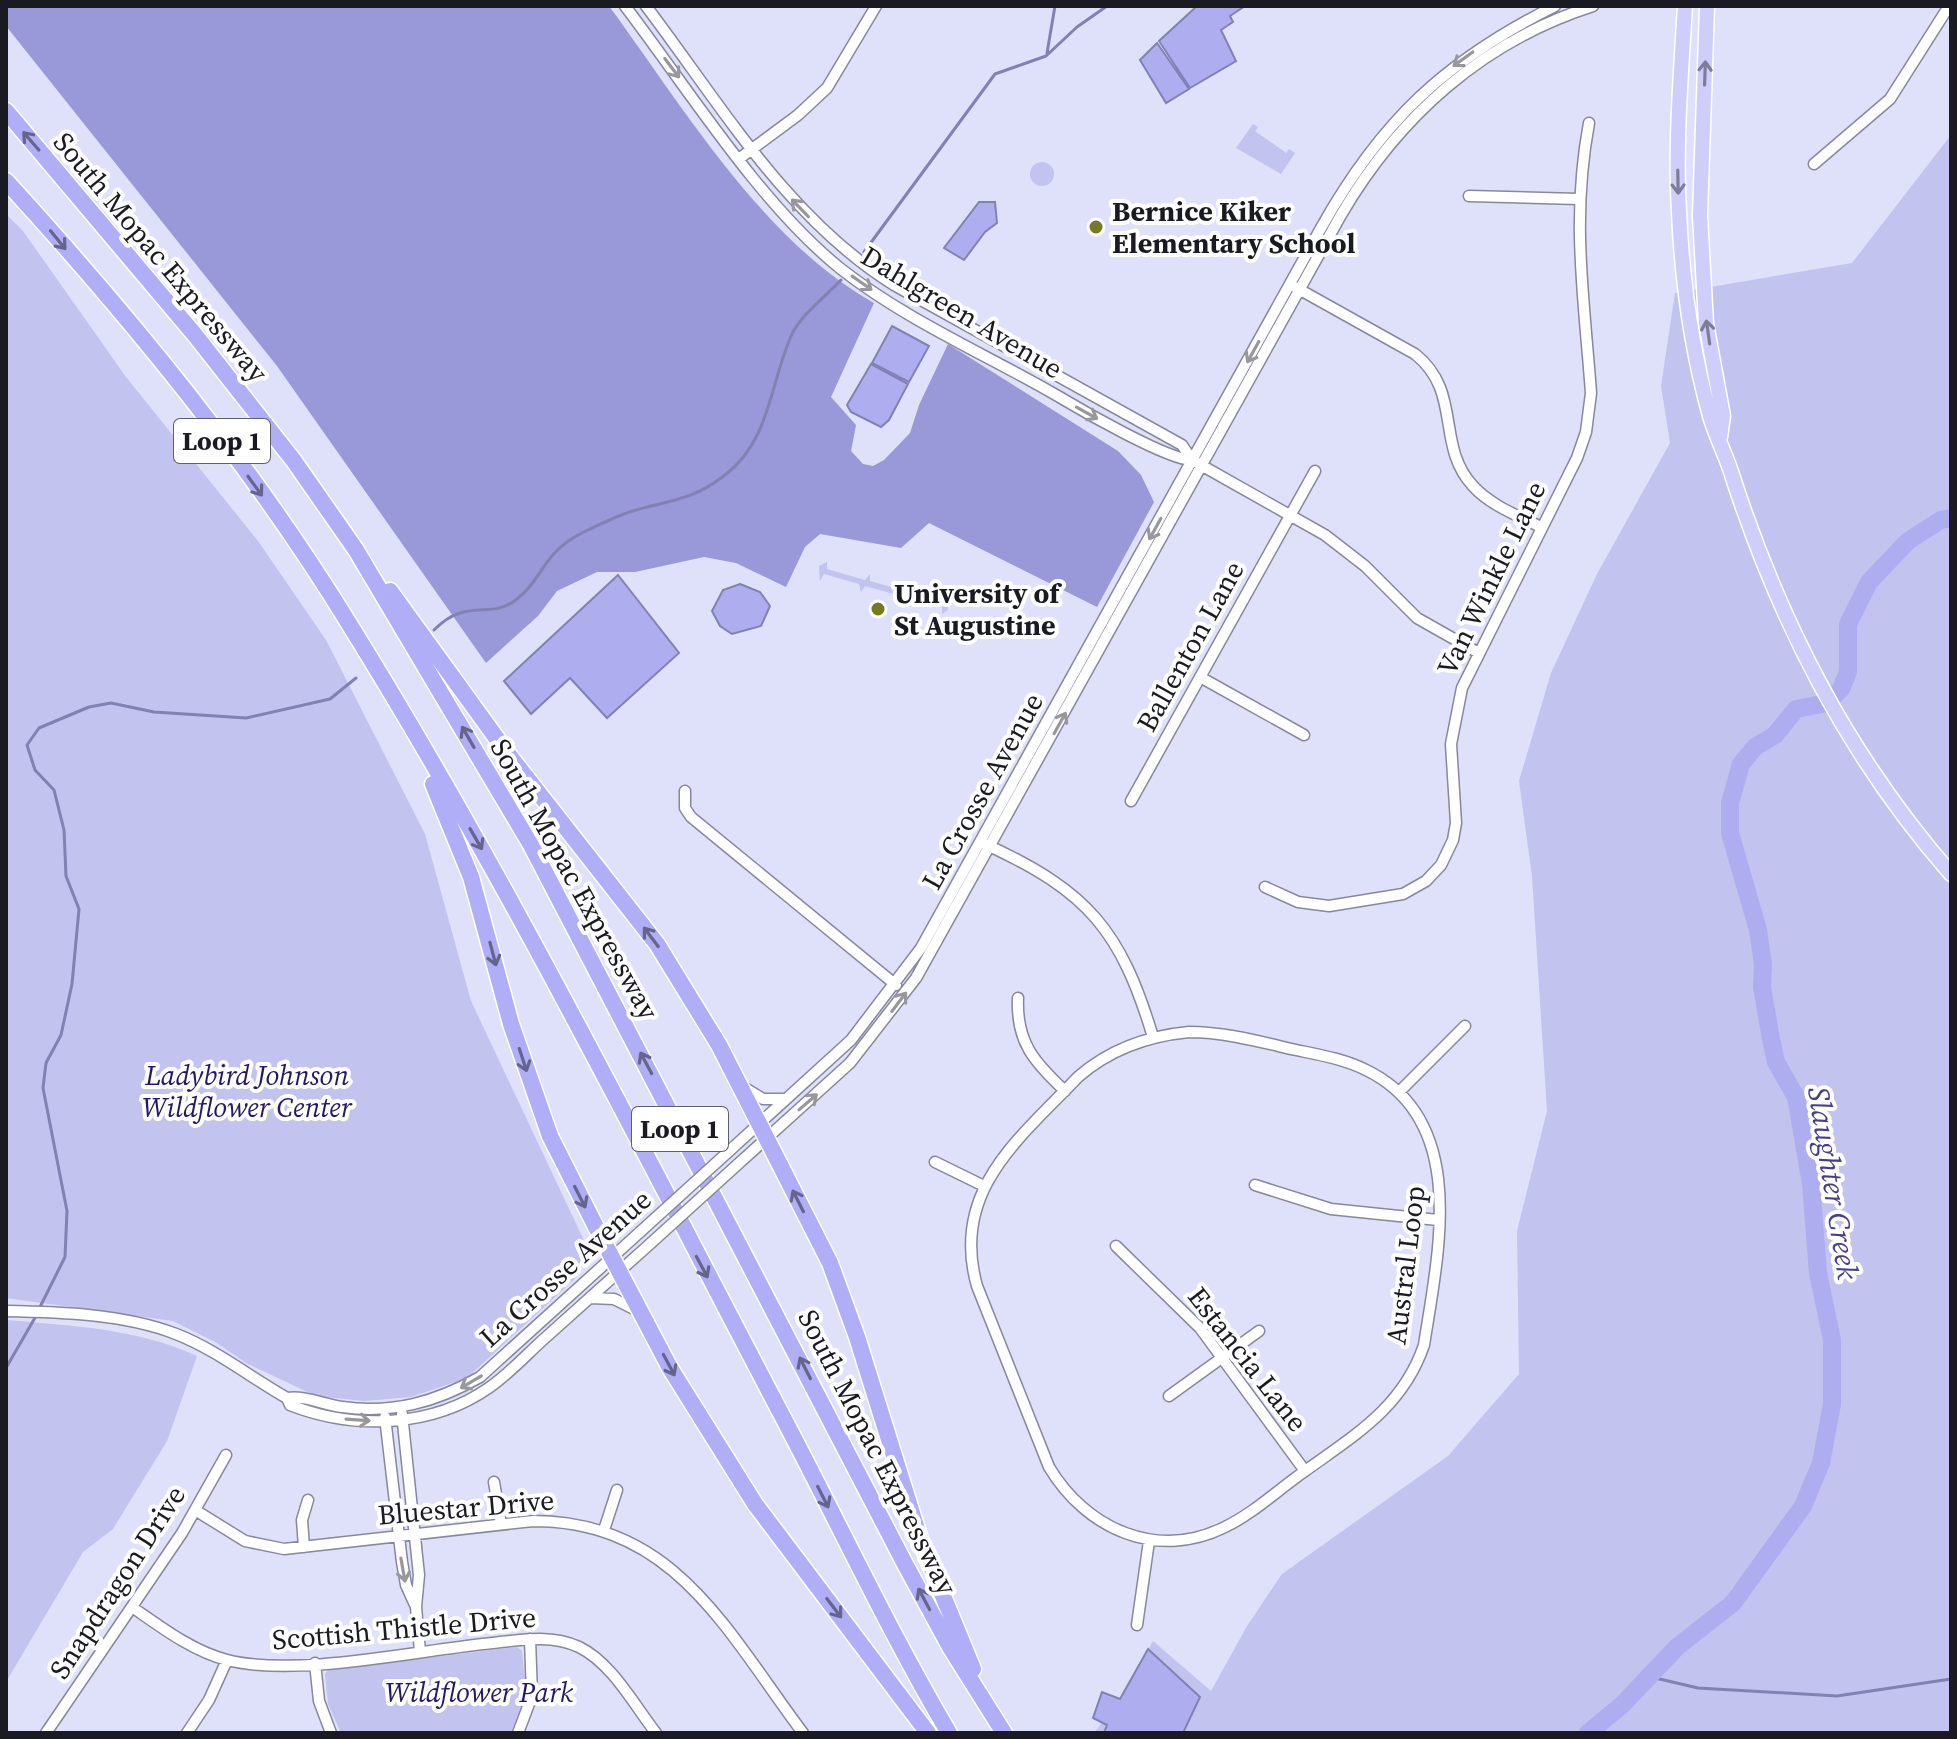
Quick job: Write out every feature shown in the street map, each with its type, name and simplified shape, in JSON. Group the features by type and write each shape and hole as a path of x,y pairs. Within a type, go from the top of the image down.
{"highway":[{"name":"South Mopac Expressway","path":"6,111 195,335 294,461 356,550 531,845 905,1564 950,1647 1004,1733"},
{"name":"Loop 1","path":"6,181 111,302 215,432 331,595 550,972 876,1600 949,1733"},
{"path":"356,550 396,599 508,754 657,944 719,1045 830,1263 857,1337 921,1542 992,1715"},
{"path":"408,723 471,877 511,1024 550,1136 696,1413 755,1504 928,1733"}],"main road":[{"path":"1685,6 1678,140 1679,212 1696,349 1710,419 1720,437 1774,595 1807,663 1863,759 1910,825 1951,874"},
{"path":"1707,6 1700,216 1706,323 1723,416 1720,437"}],"street":[{"name":"Dahlgreen Avenue","path":"625,6 740,158 811,243 870,290 1095,418 1175,458 1197,463 1290,514 1354,556 1417,618 1477,652"},
{"name":"Dahlgreen Avenue","path":"646,6 807,215 868,268 1182,445 1197,463"},
{"path":"740,158 798,115 827,88 876,6"},
{"name":"La Crosse Avenue","path":"287,1398 290,1405 328,1418 386,1422 402,1421 454,1407 489,1388 591,1298 640,1232 727,1153 762,1133 850,1063 899,1003 937,945 987,845 1295,287 1403,119 1481,60 1560,10 1593,6"},
{"path":"1814,164 1890,99 1949,6"},
{"name":"Van Winkle Lane","path":"1265,887 1298,902 1329,906 1403,894 1434,873 1446,858 1455,831 1452,729 1462,688 1477,652 1577,458 1589,418 1591,393 1577,244 1578,199 1589,123"},
{"path":"1469,196 1578,199"},
{"path":"1295,287 1415,354 1429,366 1443,389 1452,445 1466,478 1490,500 1541,527"},
{"name":"Ballenton Lane","path":"1131,801 1315,471"},
{"path":"1200,677 1304,735"},
{"path":"685,791 684,801 691,817 896,985"},
{"path":"987,845 1056,883 1101,922 1130,967 1153,1037"},
{"name":"La Crosse Avenue","path":"6,1311 134,1323 177,1334 287,1398 345,1408 385,1409 432,1401 480,1377 616,1264 651,1243 737,1165 787,1099 841,1051 896,985 987,845"},
{"path":"1018,998 1018,1026 1027,1051 1065,1091"},
{"path":"1399,1092 1465,1026"},
{"name":"Austral Loop","path":"1206,1032 1338,1058 1367,1070 1399,1092 1424,1126 1435,1155 1441,1187 1438,1220 1428,1318 1415,1368 1382,1415 1241,1519 1211,1534 1177,1542 1149,1541 1124,1534 1091,1517 1063,1489 1049,1467 973,1273 972,1221 984,1186 1002,1157 1065,1091 1093,1064 1153,1037 1206,1032"},
{"path":"735,1078 753,1096 773,1102 787,1099"},
{"path":"935,1162 984,1186"},
{"path":"1255,1185 1331,1209 1438,1220"},
{"name":"Estancia Lane","path":"1116,1246 1193,1320 1305,1471"},
{"path":"591,1298 614,1299 642,1313"},
{"path":"1169,1396 1259,1331"},
{"path":"401,1408 415,1534 420,1651"},
{"path":"385,1409 398,1536 406,1585 416,1607"},
{"name":"Snapdragon Drive","path":"46,1733 195,1510 226,1455"},
{"path":"494,1482 501,1524"},
{"path":"604,1530 617,1490"},
{"path":"304,1547 302,1520 308,1500"},
{"name":"Bluestar Drive","path":"195,1510 252,1544 284,1549 501,1524 557,1521 604,1530 650,1551 689,1585 803,1733"},
{"path":"1137,1625 1149,1541"},
{"name":"Scottish Thistle Drive","path":"132,1607 180,1640 227,1660 262,1665 315,1663 530,1639 566,1642 587,1652 612,1676 656,1733"},
{"path":"518,1733 532,1696 530,1639"},
{"path":"187,1733 209,1700 227,1660"},
{"path":"315,1663 319,1701 331,1733"}],"green space":[{"path":"1253,124 1258,127 1255,131 1286,153 1289,149 1295,153 1281,174 1236,148"},
{"path":"1951,135 1951,1733 1094,1733 1120,1700 1153,1641 1211,1691 1247,1626 1282,1574 1448,1456 1519,1374 1517,1231 1547,1111 1532,876 1519,781 1551,673 1597,574 1670,443 1661,386 1675,293 1852,263"},
{"path":"1042,162 1053,169 1054,174 1047,185 1042,186 1031,179 1030,174 1037,163"},
{"name":"Ladybird Johnson Wildflower Center","path":"6,214 23,231 126,377 258,541 326,640 425,834 471,1001 588,1249 577,1277 467,1378 411,1397 364,1401 316,1396 246,1363 217,1343 173,1321 6,1298"},
{"path":"827,562 827,569 865,580 870,574 870,581 905,591 910,585 910,592 943,601 945,596 948,610 942,614 942,607 914,599 909,606 908,598 865,586 861,592 859,584 824,574 820,581 819,566"},
{"path":"6,1320 127,1334 151,1339 197,1356 167,1441 113,1529 83,1552 6,1682"},
{"name":"Wildflower Park","path":"517,1647 522,1651 526,1693 511,1733 341,1733 328,1704 325,1674 328,1670"}],"shaded area":[{"path":"6,6 609,6 696,128 761,208 796,244 834,276 874,303 831,397 856,425 851,451 863,464 873,466 884,460 910,433 919,405 948,344 1118,451 1141,475 1154,502 1097,607 929,523 901,548 820,534 805,547 786,587 736,563 704,557 635,572 597,572 557,591 538,616 486,663 277,366 6,26"},
{"path":"1197,6 1245,6 1230,16 1233,22 1221,30 1236,61 1190,88 1159,41"},
{"path":"1157,43 1189,89 1166,103 1140,60"},
{"path":"979,202 995,202 997,223 985,232 964,260 944,248"},
{"path":"892,326 929,346 909,382 872,363"},
{"path":"871,364 908,384 889,420 881,427 851,412 847,405"},
{"path":"618,575 679,653 607,718 570,678 531,714 504,681"},
{"path":"740,584 760,592 770,606 761,626 732,634 720,626 712,611 723,590"},
{"path":"1148,1649 1200,1697 1183,1733 1104,1733 1107,1725 1093,1718 1102,1692 1120,1699"}],"waterway":[{"path":"1047,53 1055,6"},
{"path":"864,252 995,74 1046,56 1077,27 1107,6"},
{"path":"434,630 457,614 497,608 517,599 550,558 580,534 629,512 693,494 725,475 740,461 761,428 796,327 841,280"},
{"name":"Slaughter Creek","path":"1588,1733 1622,1705 1677,1647 1733,1603 1803,1506 1821,1463 1832,1404 1832,1340 1818,1273 1811,1184 1796,1097 1776,1062 1771,1039 1762,987 1763,964 1758,930 1730,833 1730,803 1741,764 1755,747 1775,735 1796,709 1827,703 1841,689 1848,672 1848,624 1869,582 1908,541 1941,520 1951,518"},
{"path":"39,1309 65,1257 67,1211 43,1088 46,1063 61,1035 72,984 79,909 66,876 64,830 54,790 35,770 27,745 39,728 89,707 111,703 154,712 246,718 330,699 356,678"},
{"path":"6,1368 36,1316"},
{"path":"1651,1677 1698,1688 1837,1696 1951,1679"}],"place":[{"name":"Bernice Kiker Elementary School","path":"1096,227"},
{"name":"University of St Augustine","path":"878,609"}]}
